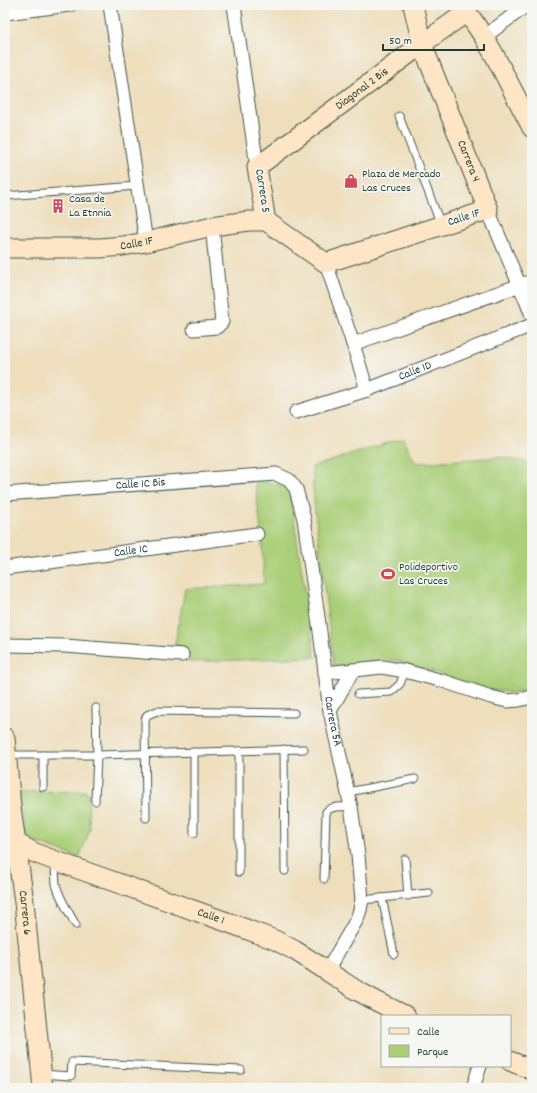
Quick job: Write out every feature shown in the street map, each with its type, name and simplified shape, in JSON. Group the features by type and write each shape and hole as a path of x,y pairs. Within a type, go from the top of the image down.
{"street":[{"path":"5,13 70,5"},
{"path":"110,5 146,242"},
{"name":"Carrera 5","path":"234,5 266,221 326,263"},
{"name":"Carrera 4","path":"413,5 422,44 488,210 526,283 532,315"},
{"path":"484,37 527,5"},
{"path":"468,7 532,128"},
{"name":"Diagonal 2 Bis","path":"258,167 422,44 468,7"},
{"name":"Calle 1F","path":"326,263 488,210"},
{"name":"Calle 1F","path":"5,248 100,248 123,246 212,226 249,221 266,221"},
{"path":"194,329 217,327 222,322 212,226"},
{"path":"326,263 354,344 367,390"},
{"path":"354,344 526,283"},
{"name":"Calle 1D","path":"296,412 367,390 532,325"},
{"name":"Calle 1C Bis","path":"5,494 276,474"},
{"name":"Carrera 5A","path":"276,474 289,480 296,488 304,519 330,711 351,807 358,855 362,900 360,910 357,919 327,971"},
{"name":"Calle 1C","path":"5,568 257,534"},
{"path":"5,645 65,646 182,655"},
{"path":"325,673 382,667 405,671 443,681 507,701 532,697"},
{"path":"330,711 353,670"},
{"name":"Carrera 6","path":"6,746 11,807 10,840 24,902 42,1081"},
{"name":"Calle 1","path":"10,840 56,861 255,932 294,950 356,990 404,1015"},
{"path":"511,1061 532,1070"},
{"path":"472,1088 480,1067"}],"lane":[{"path":"399,116 442,226"},
{"path":"5,196 138,186"},
{"path":"358,694 391,692 400,684 405,671"},
{"path":"95,801 97,755 96,708"},
{"path":"146,818 146,753 144,720 147,715 157,711 294,713"},
{"path":"6,746 43,755 97,755 304,749"},
{"path":"284,749 285,871"},
{"path":"239,751 239,872"},
{"path":"194,752 194,833"},
{"path":"43,755 43,787"},
{"path":"348,792 415,779"},
{"path":"324,879 326,812 329,809 337,807 351,807"},
{"path":"405,859 408,896"},
{"path":"56,861 56,885 63,902 76,925"},
{"path":"362,900 430,893"},
{"path":"382,898 394,954"},
{"path":"42,1081 71,1076 72,1062 241,1070"}],"green space":[{"path":"403,438 416,463 501,457 532,463 532,688 512,693 487,689 399,661 386,660 334,668 314,503 312,467"},
{"path":"255,480 289,487 315,657 189,662 187,650 174,649 185,589 264,584 262,540"},
{"path":"87,791 90,829 79,858 25,838 20,792"}],"place":[{"name":"Plaza de Mercado Las Cruces","path":"351,181"},
{"name":"Casa de La Etnnia","path":"58,206"},
{"name":"Polideportivo Las Cruces","path":"388,574"}]}
